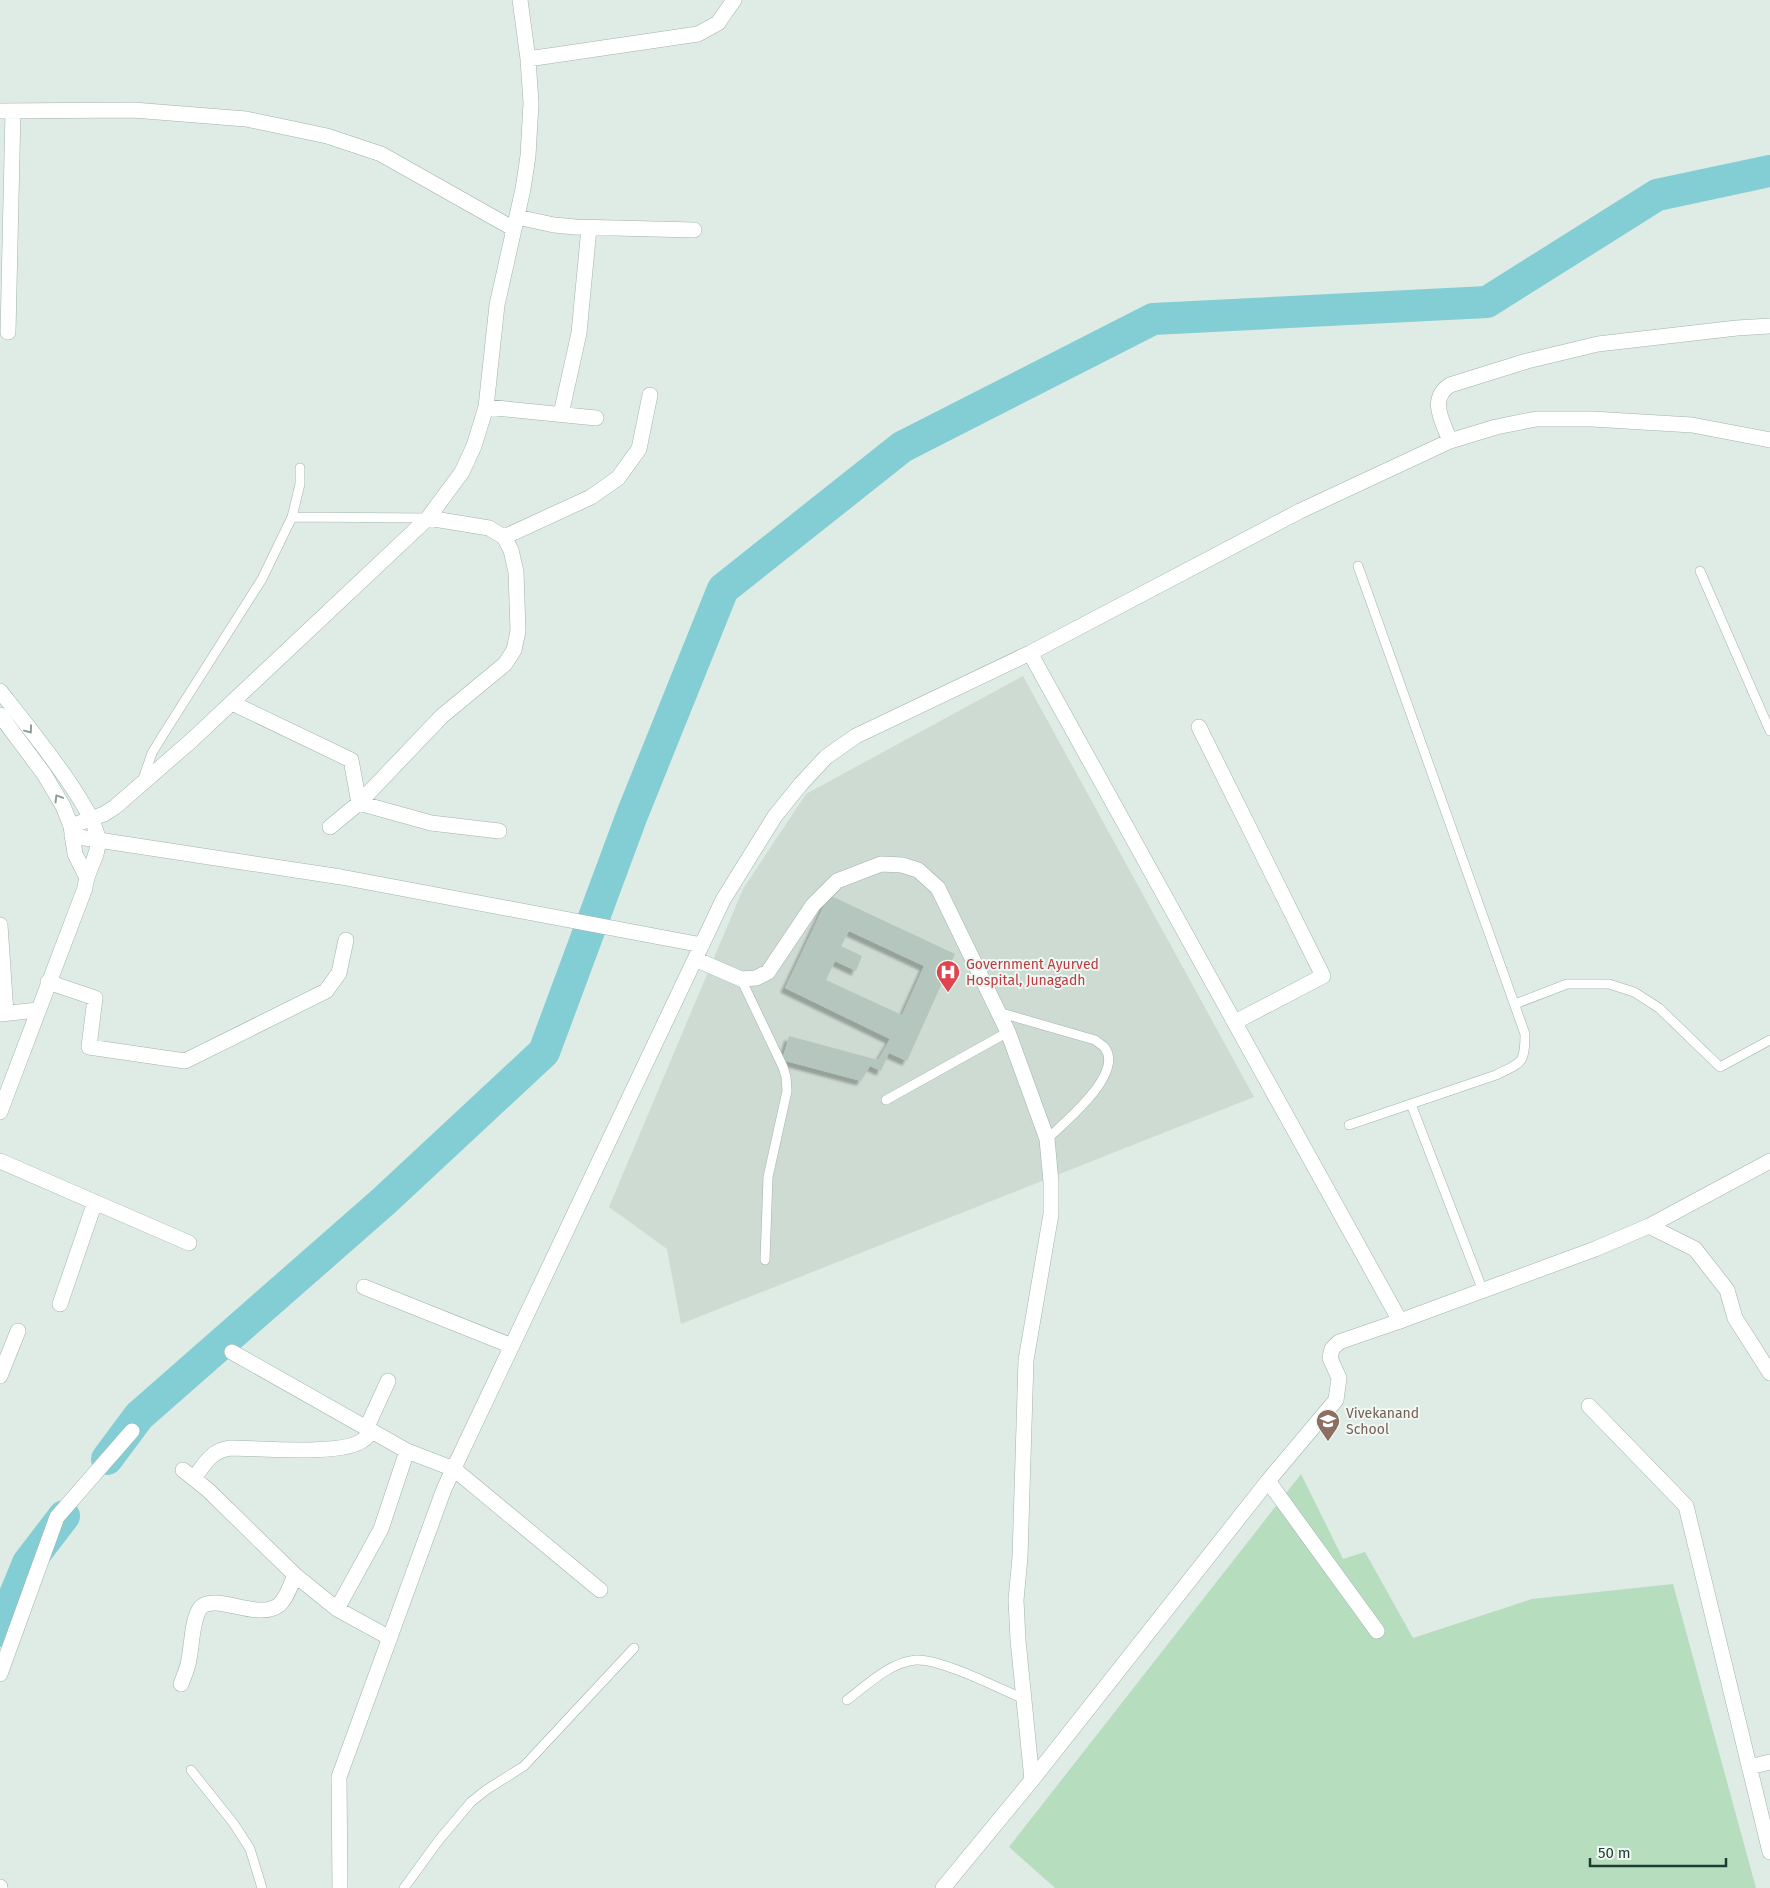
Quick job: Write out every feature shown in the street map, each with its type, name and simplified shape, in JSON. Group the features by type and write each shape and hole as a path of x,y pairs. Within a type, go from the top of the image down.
{"street":[{"path":"72,831 92,818 104,814 115,807 192,740 428,518 462,472 474,446 486,407 497,305 516,223 528,156 531,103 528,59 520,0"},
{"path":"528,59 698,34 718,23 734,0"},
{"path":"8,332 7,111 133,110 246,119 328,136 381,154 516,223 589,228 694,230"},
{"path":"561,414 580,333 589,228"},
{"path":"1450,441 1438,405 1438,396 1442,390 1450,385 1527,361 1598,344 1770,326"},
{"path":"504,537 591,497 618,478 639,449 650,395"},
{"path":"486,407 596,418"},
{"path":"340,1888 339,1777 444,1490 723,900 775,816 800,784 826,757 856,736 1030,653 1300,511 1450,441 1496,427 1536,418 1592,419 1692,425 1770,440"},
{"path":"330,827 359,803 442,716 505,664 514,650 518,631 516,572 511,550 504,537 489,528 428,518"},
{"path":"1030,653 1400,1321"},
{"path":"0,691 71,785 92,818 99,841 96,855 86,876 84,888 1,1105"},
{"path":"232,703 351,760 359,803"},
{"path":"0,715 44,774 63,806 72,831 75,854 86,876"},
{"path":"1199,727 1323,976 1235,1022"},
{"path":"359,803 431,823 499,831"},
{"path":"72,831 99,841 341,877 702,945"},
{"path":"695,959 741,980 756,978 768,972 813,905 837,881 880,864 902,865 918,870 938,888 1008,1032 1047,1139 1051,1182 1051,1214 1026,1360 1020,1557 1016,1600 1018,1640 1032,1780"},
{"path":"0,925 3,1014 38,1010"},
{"path":"48,982 95,998 89,1047 185,1061 326,991 339,973 346,940"},
{"path":"0,1161 189,1243"},
{"path":"943,1888 1032,1780 1268,1481 1336,1400 1339,1378 1330,1358 1332,1349 1339,1342 1595,1249 1649,1226 1770,1161"},
{"path":"60,1304 95,1202"},
{"path":"1649,1226 1695,1249 1726,1290 1735,1318 1770,1373"},
{"path":"364,1288 512,1346"},
{"path":"0,1376 18,1331"},
{"path":"232,1352 408,1451 454,1468 600,1590"},
{"path":"388,1381 362,1441 338,1448 301,1450 230,1448 220,1450 211,1455 189,1474 295,1575 337,1609 390,1638"},
{"path":"1589,1406 1686,1506 1770,1852"},
{"path":"0,1674 57,1517 132,1431"},
{"path":"337,1609 381,1529 408,1451"},
{"path":"1268,1481 1377,1631"},
{"path":"181,1684 189,1660 193,1630 200,1609 205,1604 212,1602 245,1609 272,1609 282,1601 295,1575"},
{"path":"1749,1768 1770,1762"}],"lane":[{"path":"142,784 156,747 262,579 292,517 300,484 300,468"},
{"path":"292,517 428,518"},
{"path":"1349,1125 1496,1075 1519,1064 1525,1054 1525,1034 1515,1004 1358,566"},
{"path":"1700,571 1770,730"},
{"path":"741,980 786,1077 786,1091 768,1177 765,1260"},
{"path":"1515,1004 1567,984 1609,984 1634,992 1659,1008 1720,1067 1770,1040"},
{"path":"998,1012 1095,1040 1105,1048 1109,1059 1107,1070 1092,1095 1047,1139"},
{"path":"886,1100 1008,1032"},
{"path":"1411,1104 1483,1291"},
{"path":"404,1888 439,1840 471,1802 524,1766 634,1648"},
{"path":"847,1700 886,1671 917,1660 940,1663 1024,1700"},
{"path":"191,1770 234,1824 250,1850 262,1888"}],"shaded area":[{"name":"Government Ayurved Hospital, Junagadh","path":"1023,676 1254,1097 681,1324 667,1249 609,1207 743,889 806,794"}],"green space":[{"path":"1301,1474 1343,1559 1365,1552 1413,1638 1532,1599 1673,1584 1756,1888 1055,1888 1009,1847"}],"building":[{"path":"829,895 955,954 907,1061 889,1053 881,1071 870,1066 861,1081 782,1060 789,1036 878,1060 890,1039 785,988","holes":["849,931 924,966 902,1015 826,980 835,961 856,971 862,956 841,946"]}],"waterway":[{"path":"107,1459 139,1416 384,1201 544,1052 632,815 723,589 902,447 1153,319 1487,302 1657,195 1770,171"},
{"path":"0,1631 28,1563 64,1516"}],"place":[{"name":"Government Ayurved Hospital, Junagadh","path":"948,993"},
{"name":"Vivekanand School","path":"1328,1442"}]}
